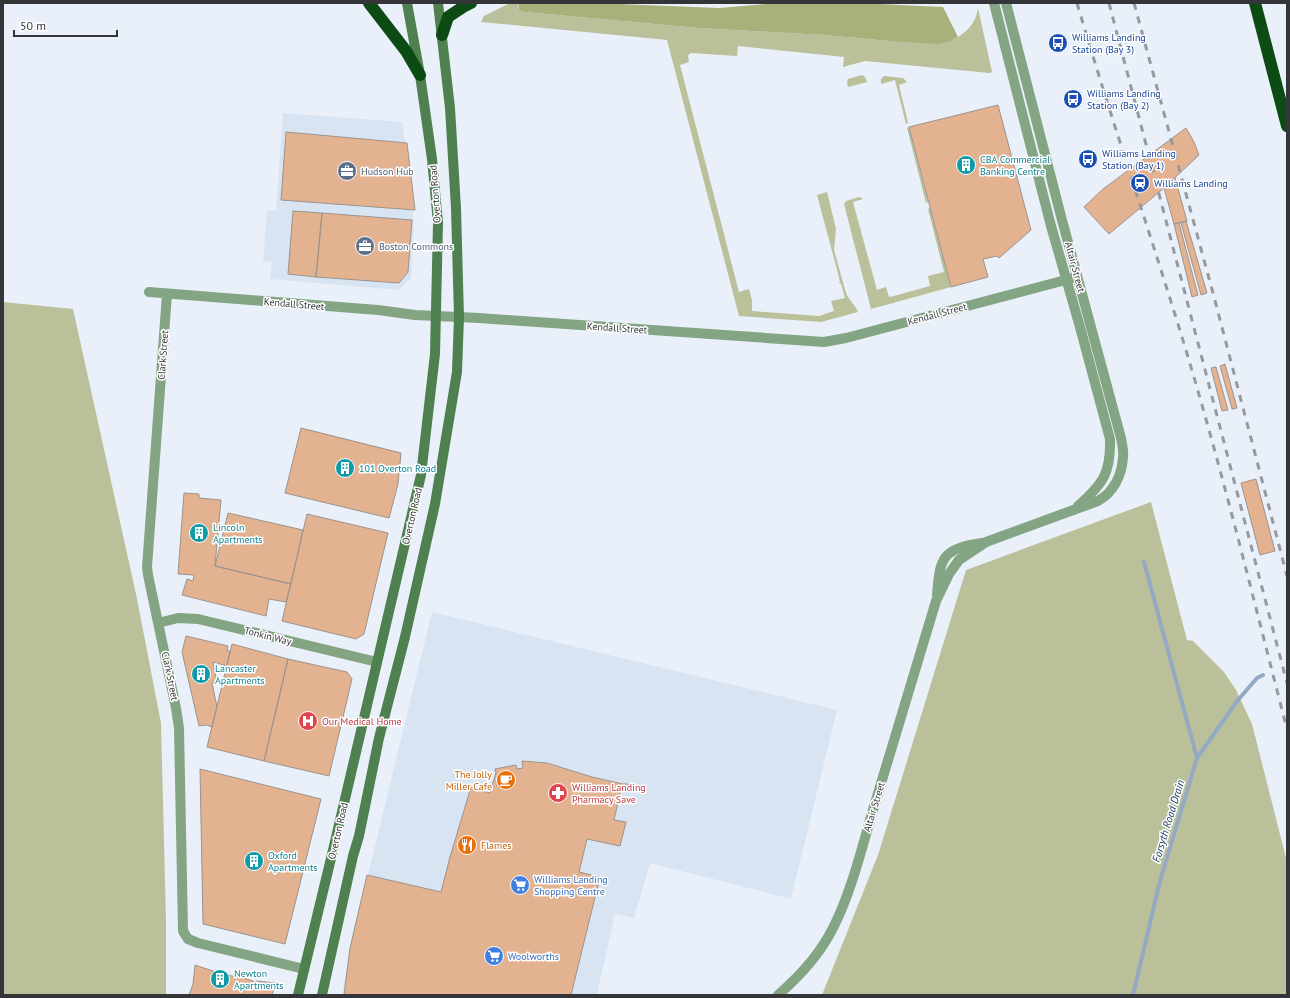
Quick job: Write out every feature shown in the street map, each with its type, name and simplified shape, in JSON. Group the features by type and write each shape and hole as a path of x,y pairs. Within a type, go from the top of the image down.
{"highway":[{"path":"369,3 406,51 420,75"},
{"path":"442,35 448,17 471,3"},
{"path":"1255,3 1287,126"}],"street":[{"name":"Overton Road","path":"298,995 421,475 435,354 438,223 432,159 420,75 407,3"},
{"name":"Overton Road","path":"322,995 353,856 359,836 379,738 405,638 435,504 457,372 459,317 458,238 450,108 438,3"},
{"name":"Altair Street","path":"994,3 1051,226 1067,279 1110,439 1110,457 1101,482 1090,496 1075,508"},
{"name":"Altair Street","path":"778,995 801,974 816,955 833,928 840,913 863,843 936,601 949,574 959,560 986,542 1075,508 1098,501 1111,491 1118,480 1123,457 1121,438 1006,3"},
{"name":"Kendall Street","path":"150,292 378,310 436,317 459,317 824,342 846,338 1077,276"},
{"name":"Clark Street","path":"167,294 147,558 148,575 179,728 182,924 185,935 192,941 304,969"},
{"name":"Tonkin Way","path":"158,623 178,618 198,619 377,662"}],"shaded area":[{"path":"283,113 402,122 409,169 414,226 411,278 399,290 270,279 272,262 263,261 267,210 276,211"},
{"path":"432,612 837,710 791,899 650,863 634,918 615,914 598,995 342,995 350,948"}],"green space":[{"path":"510,3 518,3 518,8 525,12 698,28 824,35 889,41 951,41 969,28 975,19 978,8 992,72 989,73 865,61 843,67 844,57 738,46 737,56 690,53 688,56 689,62 680,65 739,292 749,289 752,300 752,311 819,316 834,311 831,301 845,298 841,284 839,283 840,281 817,195 827,192 836,229 834,250 846,293 858,312 821,322 739,316 667,40 481,22 484,16"},
{"path":"518,3 594,3 719,8 778,3 858,3 943,7 958,37 951,41 938,44 824,35 698,28 525,12 519,10"},
{"path":"862,75 865,77 867,82 848,87 848,79"},
{"path":"884,76 903,78 907,82 899,85 908,123 906,124 895,80 881,84 881,79"},
{"path":"909,127 928,202 926,203 907,128"},
{"path":"859,197 863,199 853,202 877,290 886,287 889,297 894,296 930,286 928,276 944,272 928,209 930,208 951,287 871,309 844,204 846,201"},
{"path":"3,302 73,309 136,594 161,723 166,921 166,995 3,995"},
{"path":"1151,502 1187,640 1193,641 1224,672 1236,690 1252,724 1287,862 1287,995 822,995 878,855 966,570"}],"building":[{"name":"CBA Commercial Banking Centre","path":"998,105 1031,230 999,258 997,256 983,259 988,277 951,287 909,127"},
{"name":"Williams Landing","path":"1186,128 1199,155 1164,188 1109,234 1084,207 1103,189"},
{"name":"Hudson Hub","path":"286,132 407,143 415,210 281,200"},
{"path":"1175,178 1187,221 1174,224 1164,188"},
{"path":"293,211 322,213 316,277 288,274"},
{"name":"Boston Commons","path":"322,213 412,220 408,272 399,283 316,277"},
{"path":"1186,221 1207,293 1201,295 1181,223"},
{"path":"1179,223 1198,295 1192,297 1174,224"},
{"path":"1225,364 1237,408 1232,409 1220,366"},
{"path":"1216,367 1228,410 1222,411 1211,368"},
{"name":"101 Overton Road","path":"301,428 401,453 398,484 389,518 285,493"},
{"path":"1256,479 1275,551 1260,555 1241,483"},
{"name":"Lincoln Apartments","path":"184,493 199,494 199,498 221,500 215,566 291,584 286,602 269,599 266,616 182,595 187,579 193,581 194,575 178,574"},
{"path":"228,513 303,530 291,584 215,566"},
{"path":"307,514 388,533 364,634 356,639 282,621"},
{"name":"Lancaster Apartments","path":"186,636 228,646 227,651 230,651 227,666 213,662 217,682 212,683 217,707 212,727 206,725 199,726 182,652"},
{"path":"232,644 288,659 264,761 207,747"},
{"name":"Our Medical Home","path":"288,659 347,672 352,679 329,776 264,761"},
{"name":"Williams Landing Shopping Centre","path":"522,761 547,763 592,777 628,784 628,789 621,789 614,820 626,822 620,846 587,839 579,872 600,877 571,995 344,995 350,948 367,875 441,892 471,787 490,793 496,773 495,769 516,765 517,769 523,768"},
{"name":"Oxford Apartments","path":"200,769 321,799 285,944 203,924"},
{"name":"Newton Apartments","path":"195,965 219,973 219,971 234,977 235,975 256,982 276,983 272,995 189,995 193,984"}],"waterway":[{"path":"1144,562 1197,758"},
{"name":"Forsyth Road Drain","path":"1133,995 1160,881 1197,758 1238,700 1257,678 1263,675"}],"railway":[{"path":"1077,3 1199,394 1287,729"},
{"path":"1109,3 1287,683"},
{"path":"1134,3 1213,293 1287,576"}],"place":[{"name":"Williams Landing Station (Bay 3)","path":"1058,43"},
{"name":"Williams Landing Station (Bay 2)","path":"1073,99"},
{"name":"Williams Landing Station (Bay 1)","path":"1088,159"},
{"name":"CBA Commercial Banking Centre","path":"966,165"},
{"name":"Hudson Hub","path":"347,171"},
{"name":"Williams Landing","path":"1140,183"},
{"name":"Boston Commons","path":"365,246"},
{"name":"101 Overton Road","path":"345,468"},
{"name":"Lincoln Apartments","path":"199,533"},
{"name":"Lancaster Apartments","path":"201,674"},
{"name":"Our Medical Home","path":"308,721"},
{"name":"The Jolly Miller Cafe","path":"506,780"},
{"name":"Williams Landing Pharmacy Save","path":"558,793"},
{"name":"Flames","path":"467,845"},
{"name":"Oxford Apartments","path":"254,861"},
{"name":"Williams Landing Shopping Centre","path":"520,885"},
{"name":"Woolworths","path":"494,956"},
{"name":"Newton Apartments","path":"220,979"}]}
